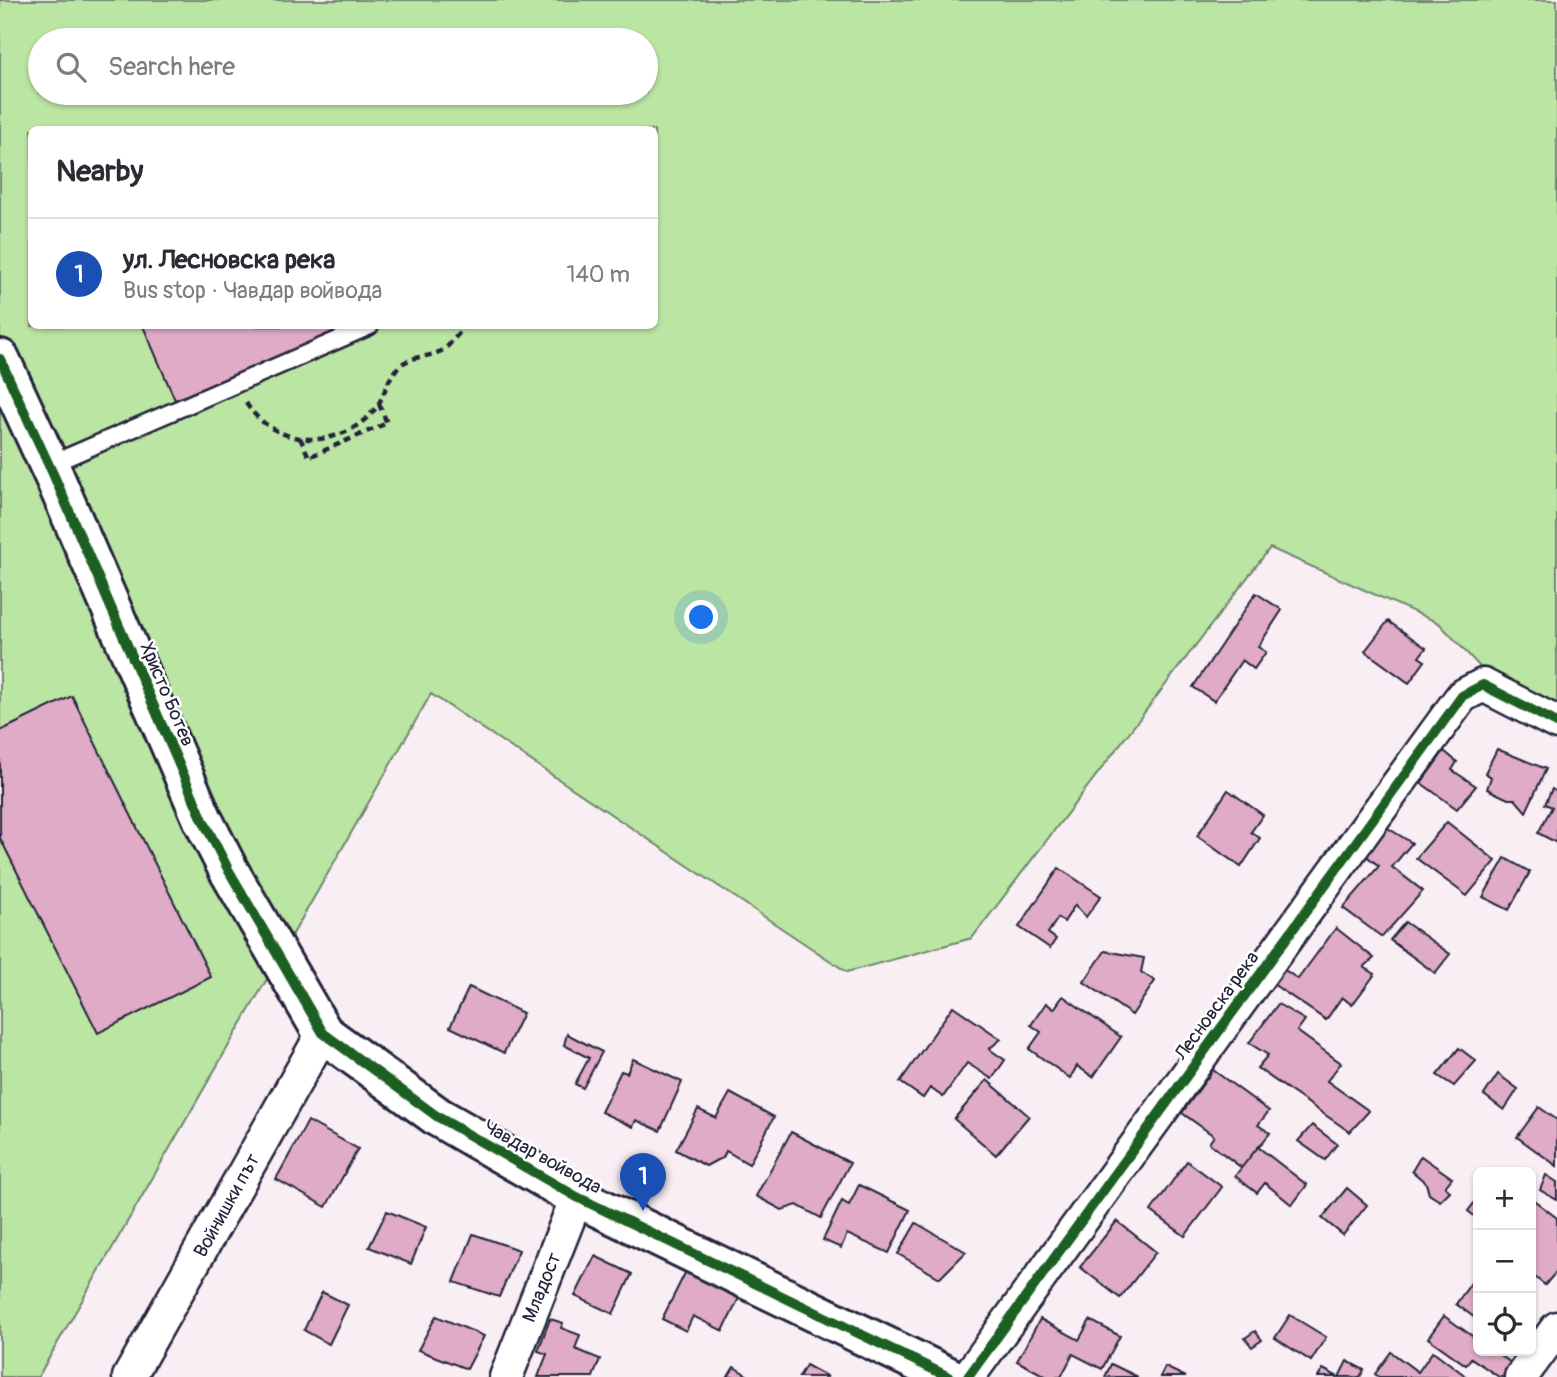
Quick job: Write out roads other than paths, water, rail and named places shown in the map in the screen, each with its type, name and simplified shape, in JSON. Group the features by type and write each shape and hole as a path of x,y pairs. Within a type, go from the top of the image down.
{"street":[{"name":"Христо Ботев","path":"0,359 204,820 229,871 323,1032"},
{"name":"Лесновска река","path":"968,1377 1462,695 1483,685 1557,723"},
{"name":"Чавдар войвода","path":"323,1032 438,1117 577,1197 949,1377"},
{"name":"Войнишки път","path":"129,1377 323,1032"},
{"name":"Младост","path":"506,1377 577,1197"},
{"path":"1521,1377 1557,1328"}],"lane":[{"path":"49,465 363,329"}],"place":[{"name":"ул. Лесновска река","path":"643,1211"}]}
